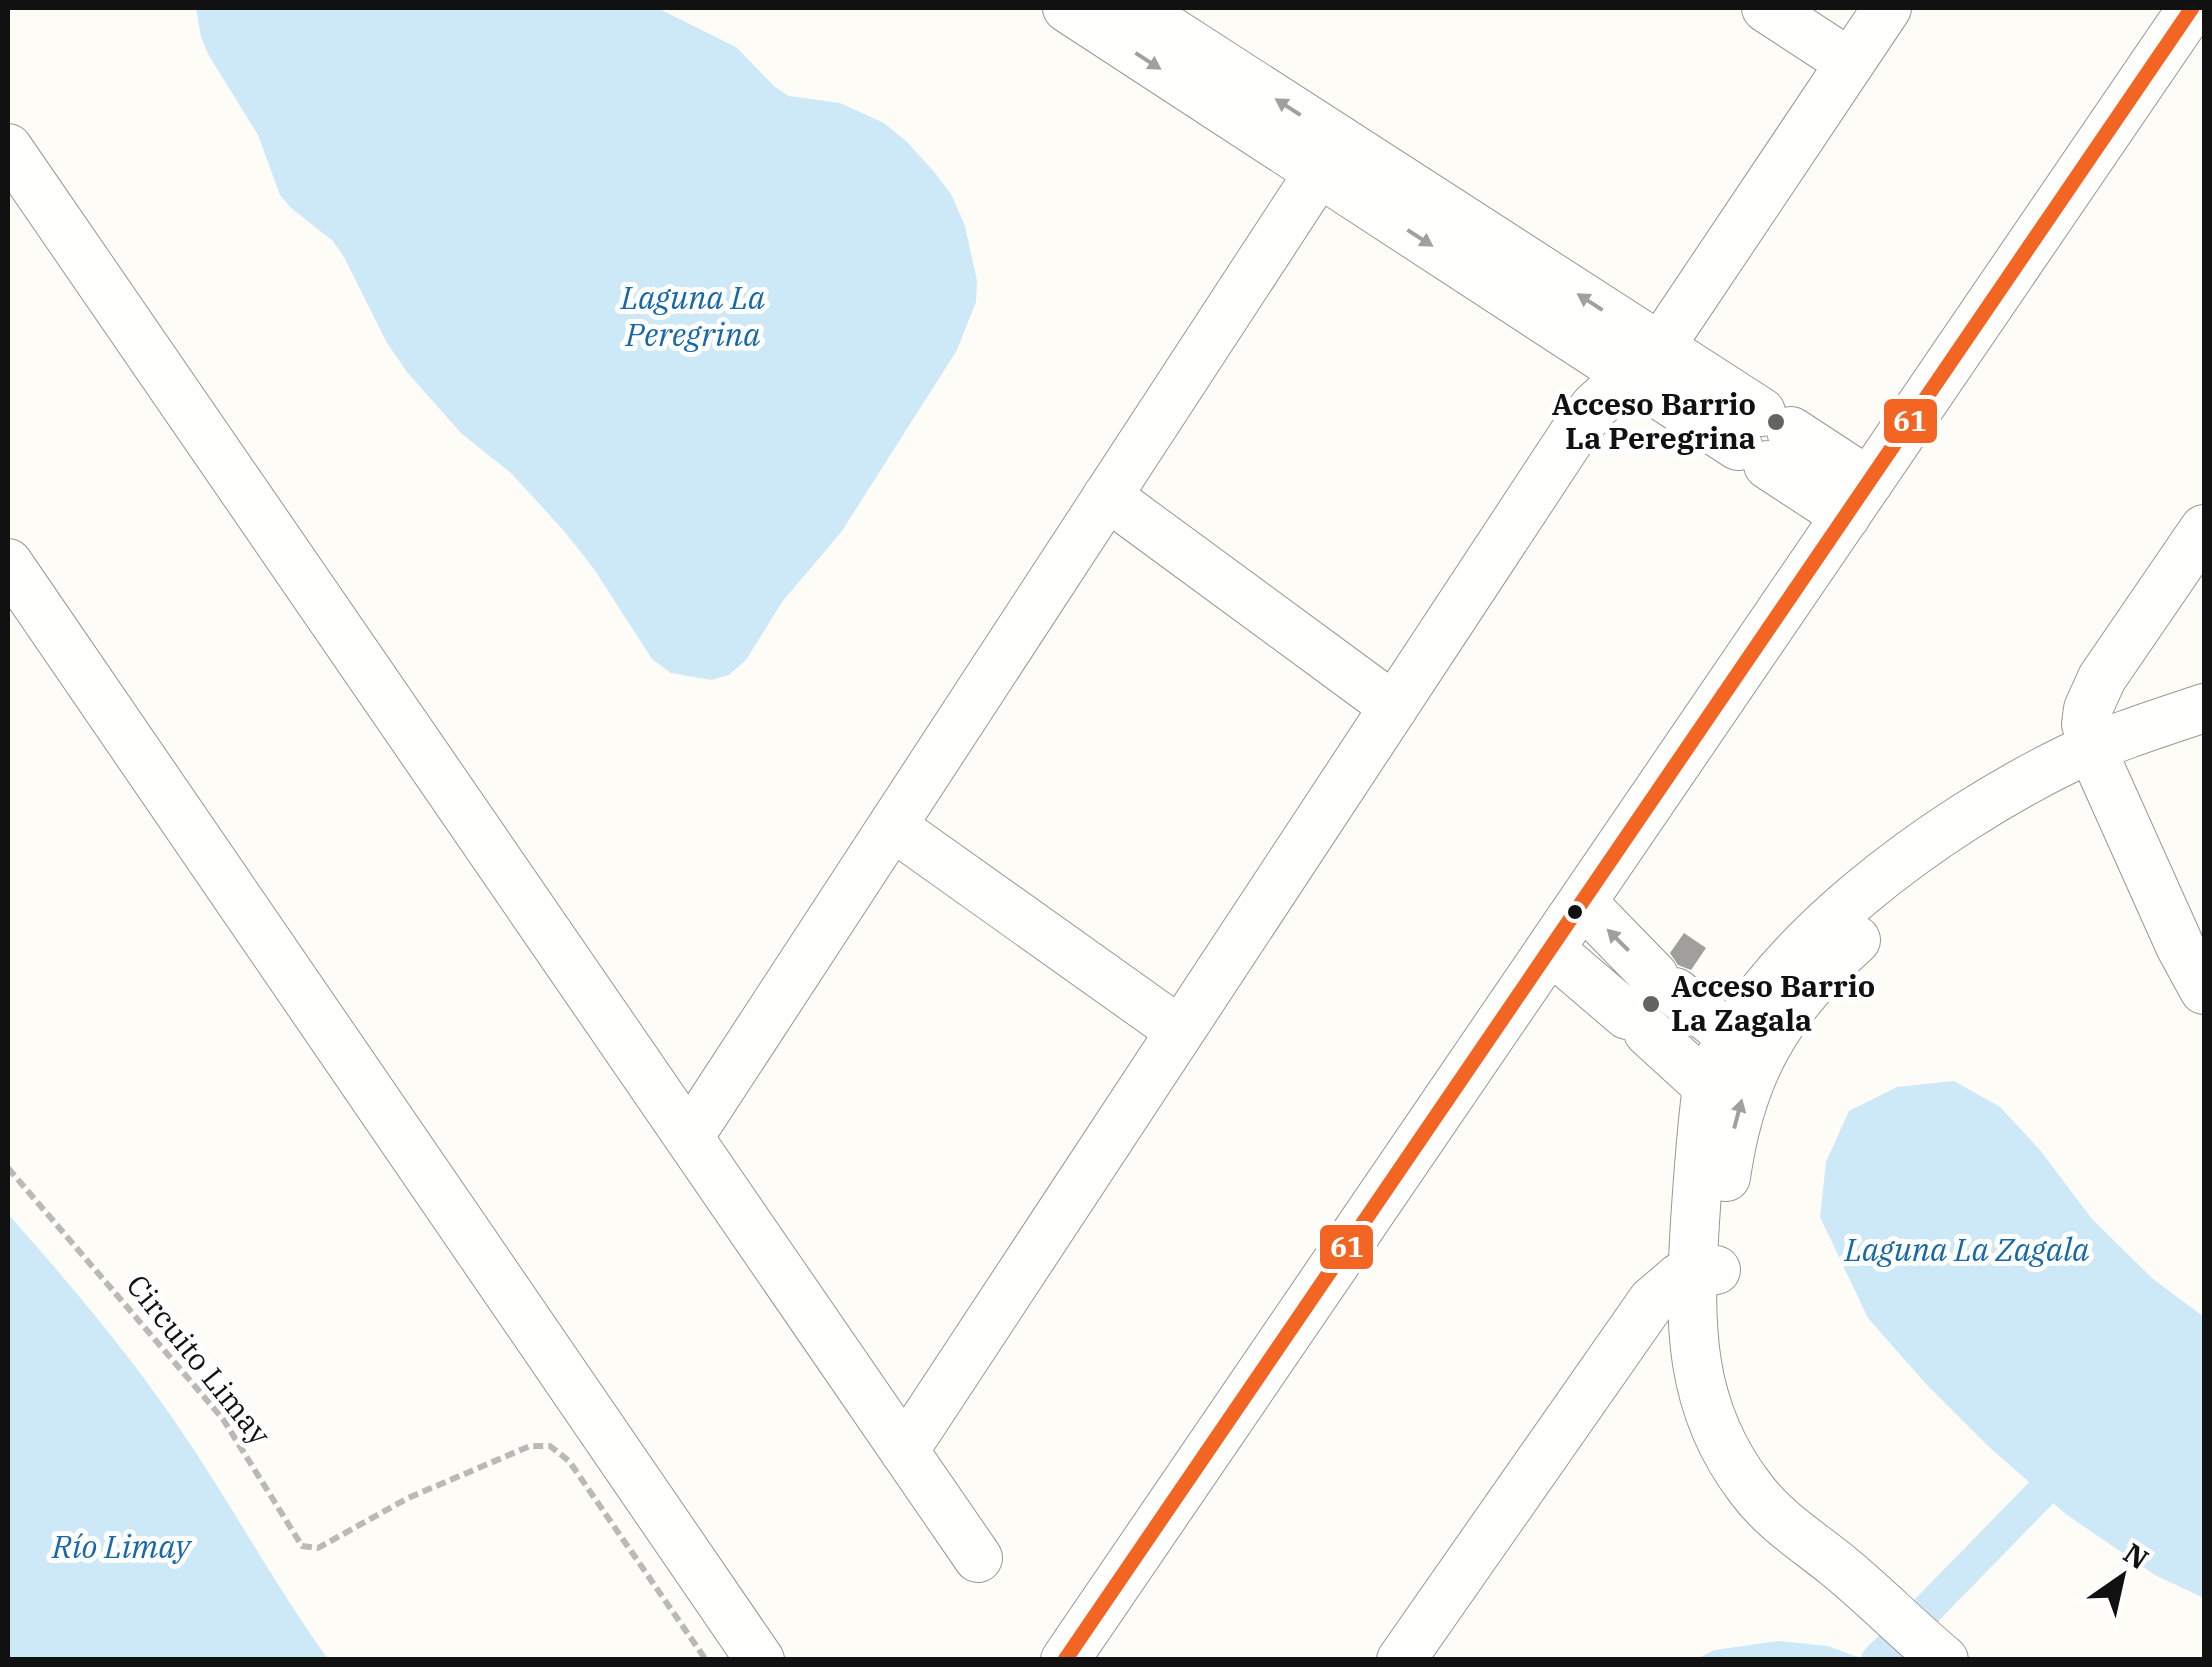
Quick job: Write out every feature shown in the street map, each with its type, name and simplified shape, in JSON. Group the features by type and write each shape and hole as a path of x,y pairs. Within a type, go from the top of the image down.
{"street":[{"path":"1066,8 1330,156 1857,499"},
{"path":"1135,8 1330,156"},
{"path":"1766,8 1850,63"},
{"path":"904,1451 1576,430 1595,406 1645,361 1888,8"},
{"path":"1066,1660 2192,8"},
{"path":"8,148 978,1558"},
{"path":"689,1137 1330,156"},
{"path":"1107,496 1394,707"},
{"path":"2204,529 2093,694 2086,724 2097,760 2180,946 2204,990"},
{"path":"8,563 760,1660"},
{"path":"1705,1272 1745,1088 1763,1050 1784,1019 1846,949 1913,892 2058,792 2097,760 2204,708"},
{"path":"1944,1660 1836,1564 1774,1479 1749,1435 1734,1395 1705,1272 1707,1086 1731,1036 1770,983 1845,907 1968,817 2025,781 2097,760 2204,740"},
{"path":"892,826 1180,1031"},
{"path":"1582,902 1665,984 1731,1036"},
{"path":"1550,949 1707,1086"},
{"path":"1401,1660 1652,1302 1670,1283 1705,1272"}],"path":[{"name":"Circuito Limay","path":"8,1168 224,1419 302,1546 318,1548 424,1491 530,1446 550,1446 568,1461 706,1660"}],"water":[{"name":"Laguna La Peregrina","path":"196,8 657,8 736,47 789,96 840,103 884,123 935,173 951,194 965,226 977,281 976,302 957,350 842,531 782,602 746,660 729,675 711,680 671,673 652,659 594,569 564,531 511,473 461,433 407,372 387,343 333,241 280,195 258,135 208,54"},
{"name":"Laguna La Zagala","path":"1954,1081 2000,1107 2040,1150 2092,1219 2153,1279 2204,1317 2204,1598 2155,1575 2067,1515 1988,1446 1868,1318 1820,1217 1826,1162 1849,1111 1897,1087"},
{"name":"Río Limay","path":"8,1214 100,1322 164,1406 328,1659 8,1659"},
{"path":"1778,1641 1828,1646 1863,1659 1696,1659 1715,1650"}],"building":[{"path":"1684,933 1706,948 1691,970 1678,965 1670,953"}],"waterway":[{"path":"1916,1621 2041,1493"},
{"path":"1877,1660 1898,1639"}],"transit line":[{"name":"61","path":"1065,1660 2192,8"}],"place":[{"name":"Acceso Barrio La Peregrina","path":"1776,422"},
{"name":"Acceso Barrio La Zagala","path":"1651,1004"}]}
